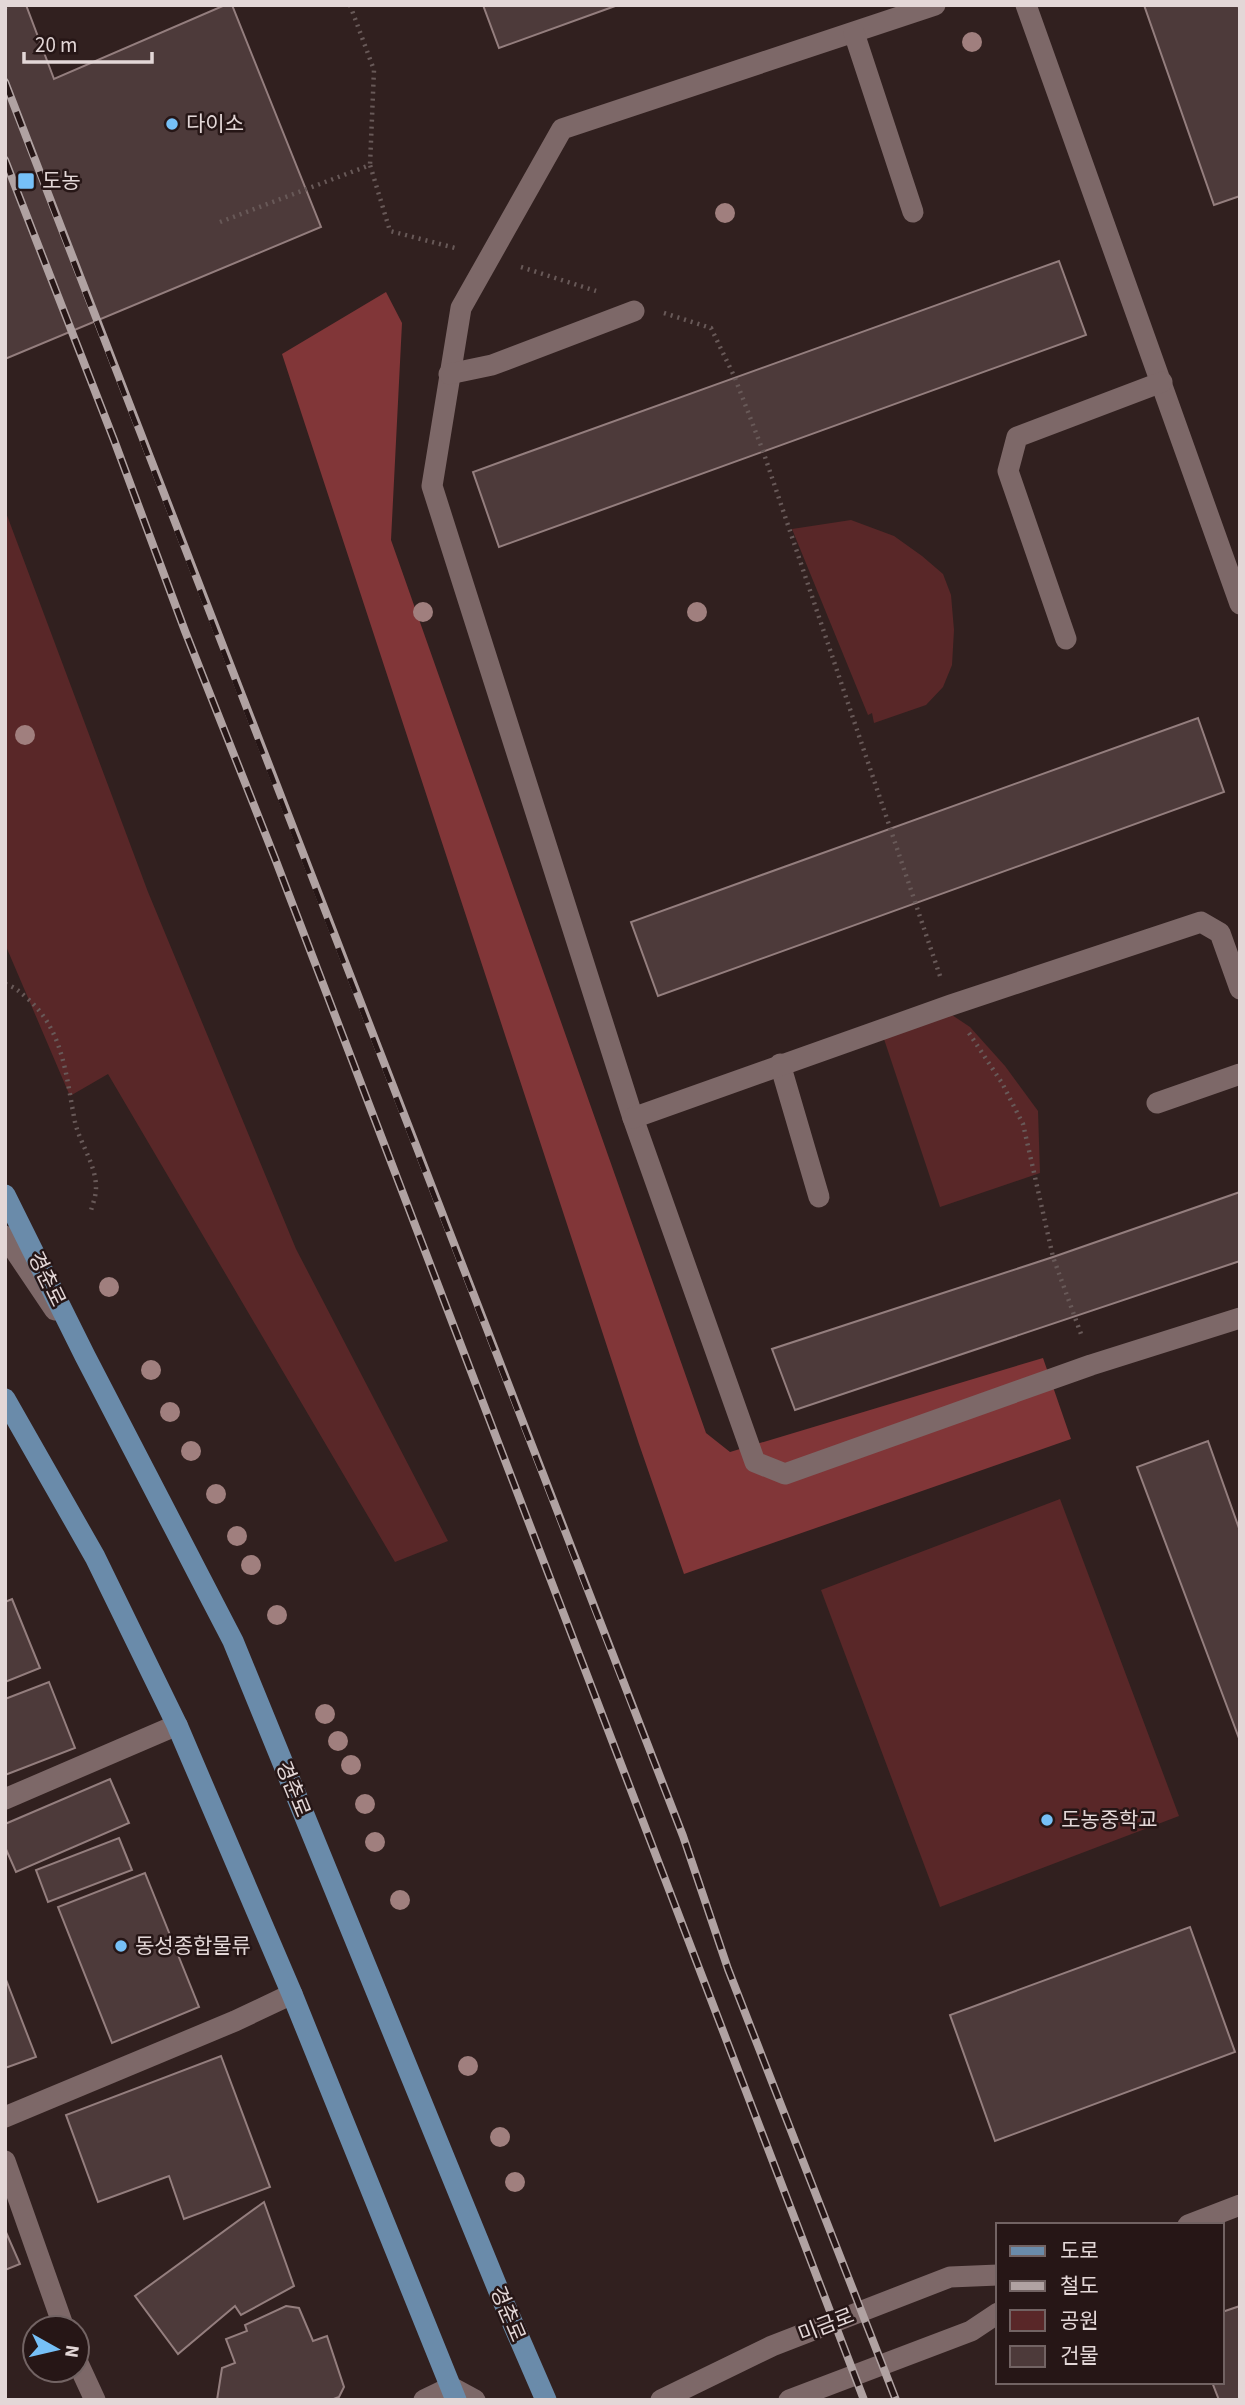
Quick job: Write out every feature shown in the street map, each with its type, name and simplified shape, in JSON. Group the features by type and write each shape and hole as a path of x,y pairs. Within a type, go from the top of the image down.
{"main road":[{"name":"경춘로","path":"5,1195 233,1641 500,2294 546,2400"},
{"path":"5,1399 95,1558 177,1725 292,1994 454,2394"}],"street":[{"path":"935,5 562,128 461,308 432,486 633,1118 755,1462 785,1474 1090,1365 1240,1318"},
{"path":"1026,5 1240,604"},
{"path":"854,33 913,212"},
{"path":"449,374 492,365 634,311"},
{"path":"1066,639 1008,471 1017,437 1162,382"},
{"path":"633,1118 780,1064 1201,922 1220,933 1240,989"},
{"path":"780,1064 818,1197"},
{"path":"1157,1103 1240,1074"},
{"path":"5,1236 85,1356"},
{"path":"5,1799 177,1725"},
{"path":"5,2117 292,1994"},
{"path":"5,2161 59,2314"},
{"path":"1193,2223 1240,2205"},
{"name":"미금로","path":"661,2400 772,2346 950,2277 996,2274"},
{"path":"790,2399 971,2331 996,2314"},
{"path":"88,2384 95,2400"},
{"path":"424,2400 454,2394 475,2400"}],"path":[{"path":"350,5 374,70 370,165 390,231 490,257 607,294"},
{"path":"220,221 370,165"},
{"path":"659,311 710,328 735,378 763,451 951,1005 1002,1083 1023,1124 1053,1257 1082,1337"},
{"path":"5,984 15,987 34,1004 50,1025 65,1064 76,1124 95,1173 96,1191 90,1214"}],"green space":[{"path":"5,510 148,892 296,1249 448,1541 395,1562 108,1074 70,1096 5,944"},
{"path":"851,520 894,536 922,556 943,574 951,595 954,630 952,665 943,687 926,705 874,723 872,713 868,715 792,529"},
{"path":"949,1013 970,1027 1005,1066 1038,1111 1040,1173 940,1207 882,1033"},
{"path":"1060,1499 1179,1816 940,1907 821,1590"}],"shaded area":[{"path":"386,292 402,323 391,540 706,1433 730,1452 1043,1358 1071,1439 684,1574 282,354"}],"building":[{"path":"5,5 26,5 54,79 225,5 232,5 321,227 5,359"},
{"path":"483,5 618,5 499,48"},
{"path":"1144,5 1238,5 1240,196 1214,205"},
{"path":"1059,261 1086,335 499,547 473,472"},
{"path":"1198,718 1224,792 658,996 631,922"},
{"path":"1240,1192 1240,1261 795,1410 772,1349 1053,1257"},
{"path":"1208,1441 1240,1531 1240,1741 1137,1467"},
{"path":"12,1599 40,1668 5,1682 5,1602"},
{"path":"49,1682 75,1748 5,1775 5,1699"},
{"path":"110,1779 129,1823 16,1872 5,1847 5,1824"},
{"path":"119,1838 132,1870 48,1902 36,1870"},
{"path":"145,1873 199,2007 112,2043 58,1907"},
{"path":"1190,1927 1235,2052 995,2141 950,2015"},
{"path":"5,1977 36,2057 5,2068"},
{"path":"221,2056 270,2187 184,2219 169,2176 98,2202 66,2115"},
{"path":"264,2202 294,2286 241,2315 235,2306 178,2354 135,2296"},
{"path":"5,2230 20,2264 5,2270"},
{"path":"286,2306 299,2308 313,2341 327,2336 344,2387 339,2397 331,2400 217,2400 222,2368 235,2363 226,2339 247,2331 245,2325"},
{"path":"1240,2306 1240,2400 1219,2400 1213,2384 1224,2384 1224,2311"}],"railway":[{"path":"5,82 683,1836 728,1969 896,2400"},
{"path":"5,160 864,2400"}],"place":[{"name":"다이소","path":"172,124"},
{"name":"도농","path":"26,181"},
{"name":"도농중학교","path":"1047,1820"},
{"name":"동성종합물류","path":"121,1946"}]}
